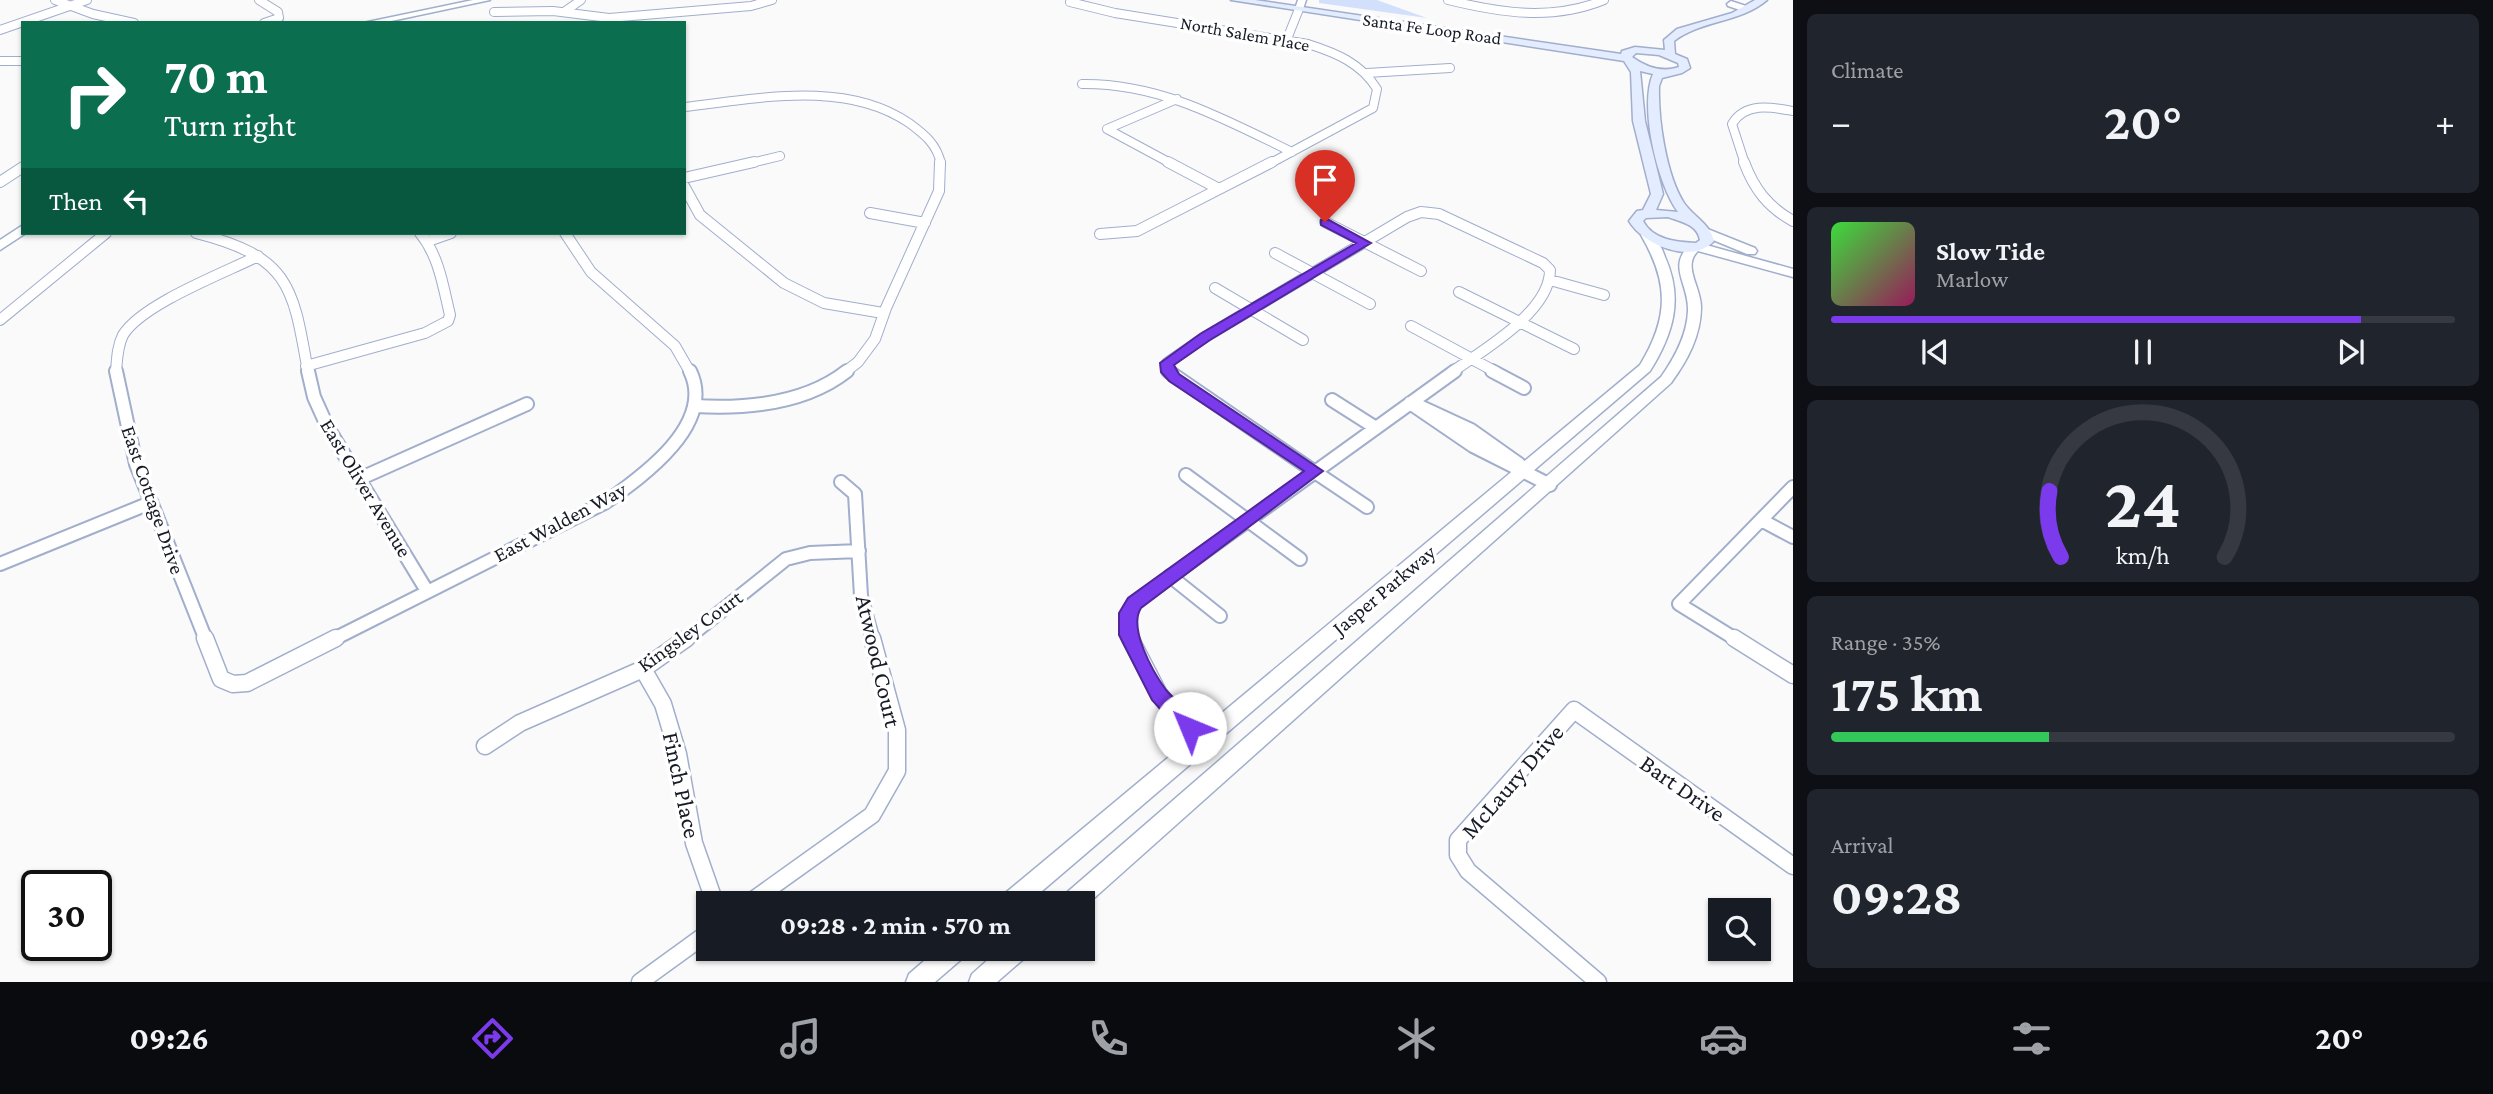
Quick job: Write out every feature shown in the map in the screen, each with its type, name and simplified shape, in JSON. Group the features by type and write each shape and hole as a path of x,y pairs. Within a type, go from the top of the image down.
{"main road":[{"name":"Santa Fe Loop Road","path":"1237,0 1300,5"},
{"name":"Santa Fe Loop Road","path":"1265,0 1629,57"},
{"path":"1670,54 1669,40 1681,31 1746,9 1762,0"},
{"path":"1629,57 1657,35 1735,2"},
{"path":"1642,49 1670,54 1683,61 1685,68 1657,76 1654,82 1655,116 1671,188 1692,221 1705,232 1707,241 1697,247 1666,243 1647,235 1636,221 1648,212 1669,213 1692,221"},
{"path":"1629,57 1646,69 1666,72"},
{"path":"1629,57 1636,72 1639,121 1657,194 1648,212"}],"street":[{"path":"55,0 93,15 124,21"},
{"path":"26,21 87,0"},
{"path":"259,0 278,12 279,18 270,21"},
{"path":"376,21 460,2 486,0"},
{"path":"564,12 581,0"},
{"path":"494,12 526,10 609,18 751,6 772,0"},
{"path":"1448,0 1495,10 1548,13 1586,8 1604,0"},
{"name":"North Salem Place","path":"1070,2 1115,13 1287,39 1326,50 1367,73"},
{"path":"1735,2 1746,9"},
{"path":"1287,39 1300,5"},
{"path":"0,30 21,23"},
{"path":"0,61 21,61"},
{"path":"1100,234 1137,231 1373,108 1377,89 1367,73 1450,68"},
{"path":"1083,84 1137,88 1177,99 1292,152"},
{"path":"566,235 585,268 682,355 692,375 695,406 726,409 792,398 829,383 856,362 873,343 883,313 944,175 940,156 931,140 915,126 893,113 872,106 811,96 686,107"},
{"path":"1177,99 1107,129 1219,189"},
{"path":"1793,111 1761,108 1748,110 1739,113 1732,124 1753,187 1763,202 1793,221"},
{"path":"686,178 780,156"},
{"path":"0,182 21,168"},
{"path":"686,190 700,215 784,282 824,303 883,313"},
{"path":"1205,741 1175,714 1159,694 1128,635 1128,613 1134,603 1170,576 1315,471 1376,428 1522,322 1550,280 1550,270 1543,264 1433,212 1407,217 1170,359 1168,372 1315,471 1367,506"},
{"path":"870,213 925,223"},
{"path":"1325,222 1421,271"},
{"path":"1,244 21,230"},
{"path":"1705,232 1793,266"},
{"path":"0,320 104,235"},
{"name":"East Oliver Avenue","path":"203,235 236,245 258,256 275,270 288,286 298,309 306,366 314,396 327,427 427,591"},
{"name":"Jasper Parkway","path":"1025,891 1645,368 1657,350 1670,304 1670,284 1663,259 1647,235"},
{"path":"306,366 425,333 448,321 450,315 424,237"},
{"path":"1697,247 1793,273"},
{"name":"Jasper Parkway","path":"1086,891 1667,380 1680,363 1688,344 1694,307 1692,288 1684,267 1685,258 1697,247"},
{"path":"1275,253 1370,304"},
{"name":"East Cottage Drive","path":"233,684 220,679 150,503 129,440 116,375 117,352 124,334 150,309 258,256"},
{"path":"1550,280 1604,295"},
{"path":"1215,288 1303,340"},
{"path":"1459,292 1574,349"},
{"path":"1411,326 1524,388"},
{"path":"1332,400 1376,428"},
{"path":"1410,403 1430,419 1494,457 1550,485"},
{"path":"359,479 527,404"},
{"name":"East Walden Way","path":"233,684 247,683 606,502 645,475 677,443 695,406"},
{"path":"1186,475 1300,559"},
{"name":"Atwood Court","path":"766,891 872,814 897,771 897,730 861,596 855,494 841,482"},
{"path":"1793,487 1763,521 1679,604 1793,675"},
{"path":"0,564 150,503"},
{"path":"1763,521 1793,537"},
{"name":"Kingsley Court","path":"485,746 520,723 643,669 705,626 786,559 810,553 859,551"},
{"path":"1170,576 1220,616"},
{"name":"Finch Place","path":"643,669 663,704 678,754 694,843 711,891"},
{"name":"McLaury Drive","path":"1574,710 1458,840 1458,855 1468,872 1598,982"},
{"name":"Bart Drive","path":"1574,710 1793,866"},
{"path":"640,982 696,941"},
{"path":"917,982 942,961"},
{"path":"980,982 1004,961"}],"shaded area":[{"path":"1319,0 1377,0 1427,18 1319,3"}],"route":[{"path":"1190,728 1159,694 1128,635 1128,613 1134,603 1315,471 1174,377 1168,372 1167,363 1205,337 1365,243 1325,222"}]}
